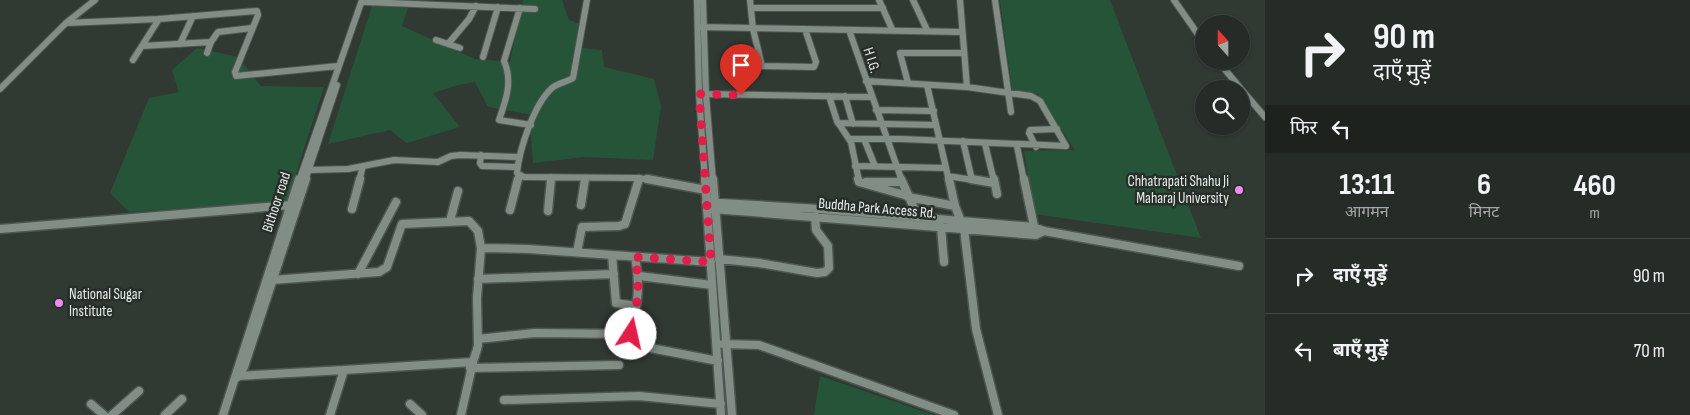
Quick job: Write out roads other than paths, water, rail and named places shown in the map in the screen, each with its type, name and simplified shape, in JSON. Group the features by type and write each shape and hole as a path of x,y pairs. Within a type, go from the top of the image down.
{"street":[{"path":"0,89 66,23 95,0"},
{"path":"519,0 504,60 508,70 508,94 499,120 531,125"},
{"path":"510,210 519,157 531,125 551,89 573,78 587,0"},
{"path":"697,0 700,28 707,206 715,260 721,344 718,361 721,415"},
{"path":"700,28 703,0"},
{"path":"750,0 753,29 762,66 811,68 816,65 805,29"},
{"path":"845,0 848,8"},
{"path":"879,0 892,30"},
{"path":"913,0 927,30"},
{"path":"960,0 967,88"},
{"path":"995,0 1011,112"},
{"path":"1174,0 1195,30"},
{"path":"236,380 244,367 364,1 442,2 535,9"},
{"name":"Bithoor road","path":"223,415 236,380 237,367 338,66 364,1"},
{"path":"448,44 465,24 476,6"},
{"path":"483,57 498,7"},
{"path":"750,8 883,8"},
{"path":"66,23 258,12 235,72 236,76 338,66"},
{"path":"180,44 193,16"},
{"path":"133,60 159,19"},
{"path":"207,53 211,42 218,32 252,28"},
{"path":"700,28 962,32"},
{"name":"H I.G.","path":"849,30 896,166 918,217"},
{"path":"436,40 460,48"},
{"path":"142,46 211,42"},
{"path":"908,83 900,53 964,53"},
{"path":"1225,70 1234,80"},
{"path":"849,139 887,138 963,141 1036,147 1066,146 1037,99 1031,96 967,88 866,81"},
{"path":"927,85 955,206 963,225 976,329 998,415"},
{"path":"702,94 871,97"},
{"path":"702,94 716,206 715,260 712,286 732,415"},
{"path":"829,96 838,123 849,139 859,182"},
{"path":"845,96 853,124"},
{"path":"1250,100 1265,117"},
{"path":"876,110 934,111"},
{"path":"838,123 936,125"},
{"path":"1036,147 1029,131 1057,129"},
{"path":"864,138 875,166"},
{"path":"963,141 972,180"},
{"path":"984,144 997,194"},
{"path":"1016,146 1038,231"},
{"path":"309,170 363,166 389,161 438,162 455,155 519,157"},
{"path":"482,155 480,163 482,166 518,171 524,177 639,178 706,190"},
{"path":"352,209 363,166"},
{"path":"855,166 946,168"},
{"path":"948,176 994,183"},
{"path":"548,211 551,177"},
{"path":"581,205 585,178"},
{"path":"577,252 582,227 619,226 625,224 639,178"},
{"path":"859,182 902,182"},
{"path":"859,182 908,197 955,206"},
{"path":"450,221 458,191"},
{"path":"358,274 396,202"},
{"path":"0,230 291,205"},
{"name":"Buddha Park Access Rd.","path":"707,206 918,217 963,225 1038,231 1239,266"},
{"name":"Buddha Park Access Rd.","path":"716,206 941,227 963,225"},
{"path":"481,248 759,263 817,273 825,272 829,268 829,248 816,230 815,216"},
{"path":"272,280 379,272 385,269 402,224 450,221 472,223 479,235 481,248 478,278 478,338 477,351 461,415"},
{"path":"941,227 944,262"},
{"path":"612,255 616,304 636,306"},
{"path":"635,257 639,276 639,296 631,334 632,342 635,345 718,361"},
{"path":"478,278 614,274"},
{"path":"639,276 712,286"},
{"path":"478,338 535,333 631,334"},
{"path":"721,344 759,345 954,415"},
{"path":"236,380 344,370 472,365 530,368 619,365"},
{"path":"330,415 344,370"},
{"path":"112,415 139,391"},
{"path":"504,400 639,396 720,404"},
{"path":"164,415 182,399"},
{"path":"91,404 104,415"},
{"path":"410,404 422,415"}],"place":[{"name":"Chhatrapati Shahu Ji Maharaj University","path":"1239,190"},
{"name":"National Sugar Institute","path":"59,303"}]}
